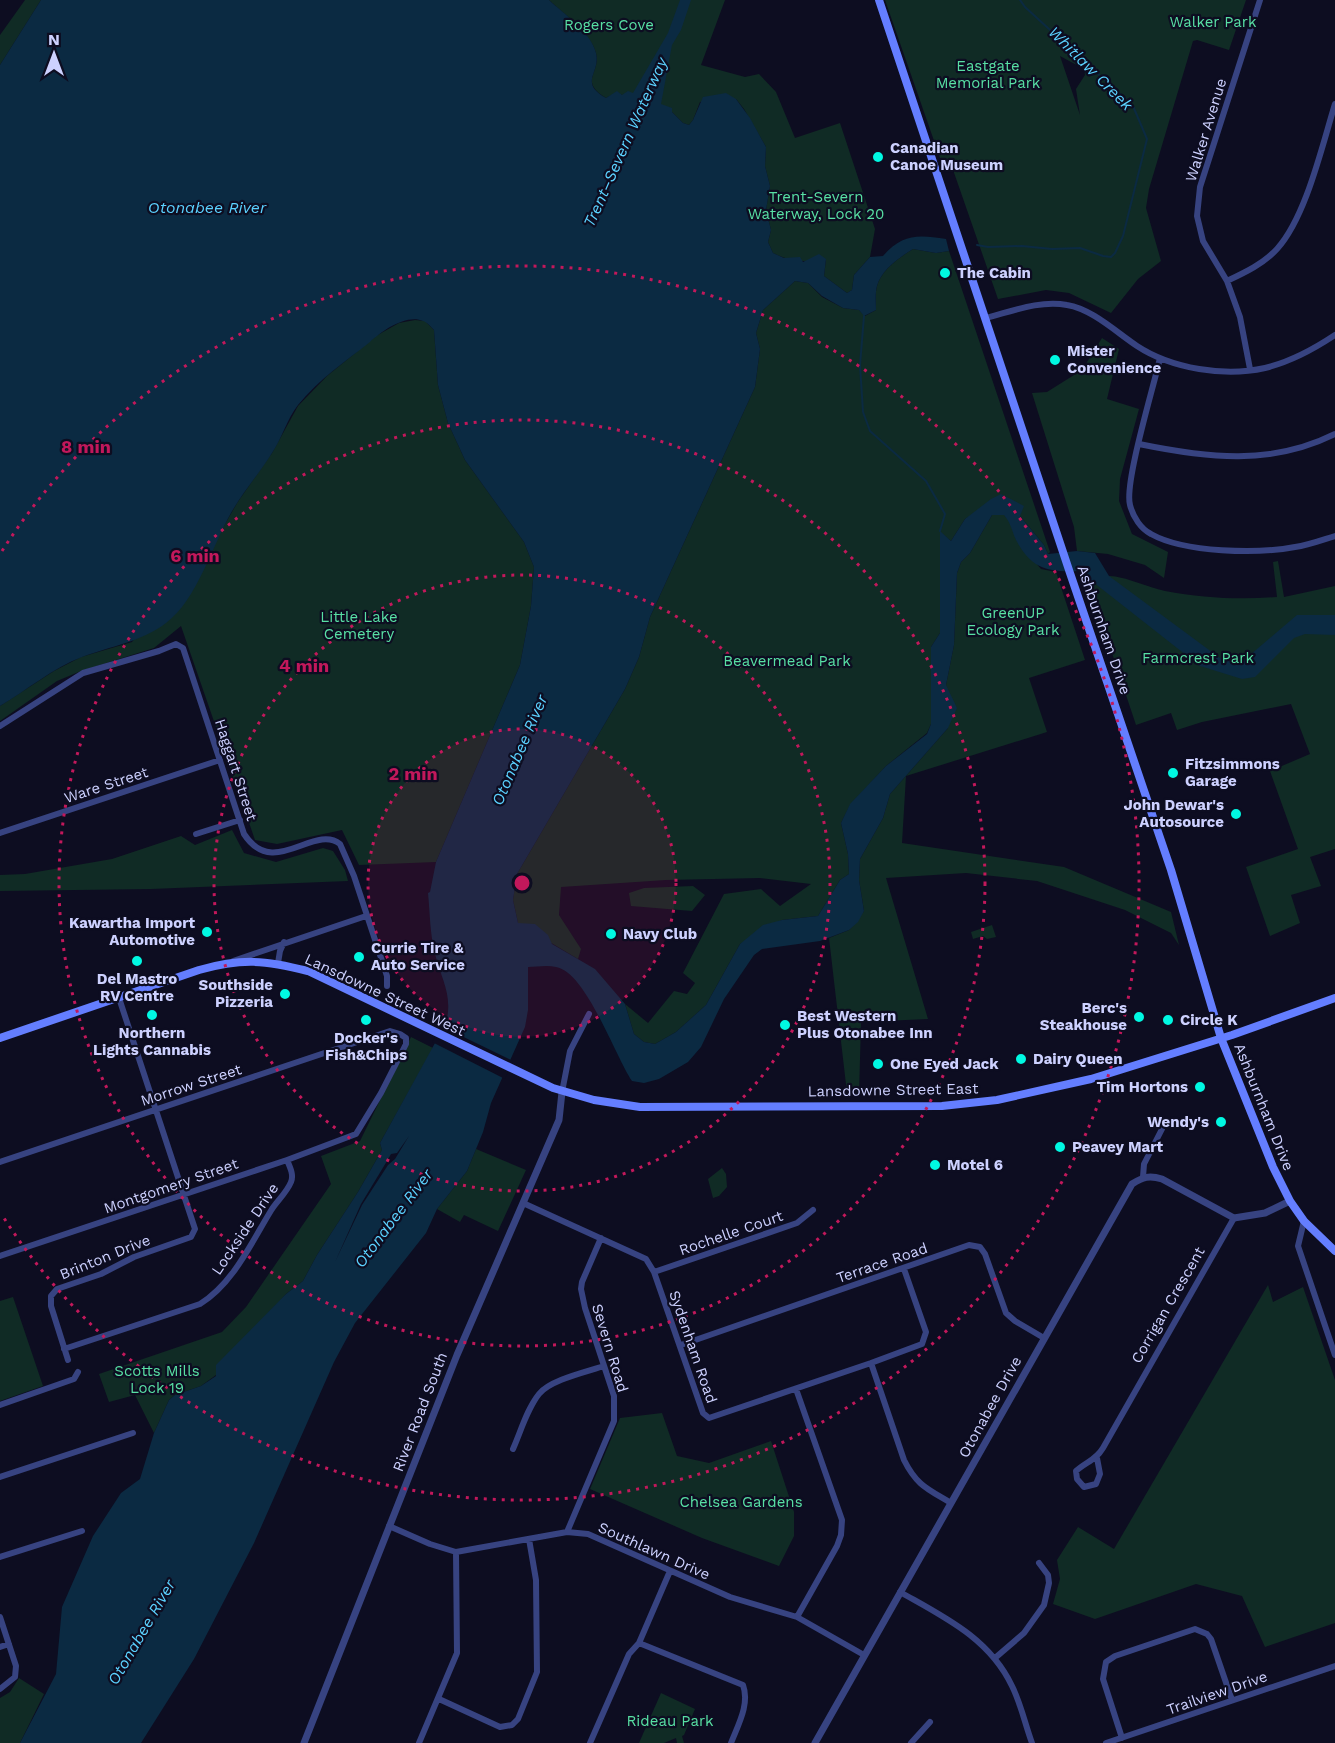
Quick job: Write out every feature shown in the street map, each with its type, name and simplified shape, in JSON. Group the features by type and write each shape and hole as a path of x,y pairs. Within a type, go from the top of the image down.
{"main road":[{"name":"Ashburnham Drive","path":"879,0 1070,573 1172,870 1221,1038 1273,1167 1290,1201 1304,1221 1325,1244 1335,1251"},
{"name":"Lansdowne Street West","path":"0,1038 199,970 230,962 256,961 278,963 308,971 514,1072"},
{"name":"Lansdowne Street East","path":"514,1072 562,1092 594,1100 640,1107 942,1106 977,1103 1088,1080 1221,1038 1335,998"}],"street":[{"name":"Walker Avenue","path":"1250,369 1240,317 1227,281 1203,241 1197,216 1200,187 1260,0"},
{"path":"1227,281 1256,267 1277,249 1296,224 1335,104"},
{"path":"986,318 1049,303 1070,305 1089,313 1160,358 1202,369 1264,368 1293,359 1335,335"},
{"path":"1160,358 1130,482 1129,504 1137,521 1149,533 1168,542 1204,548 1256,551 1296,547 1335,536"},
{"path":"1139,444 1184,453 1236,458 1290,451 1335,434"},
{"name":"Haggart Street","path":"0,726 83,673 176,644 183,648 249,841 262,851 273,853 328,839 336,840 345,851 387,976 387,986"},
{"name":"Ware Street","path":"0,833 220,760"},
{"path":"196,834 240,820"},
{"path":"230,962 366,916"},
{"path":"278,963 279,951 284,942"},
{"path":"119,998 185,1194"},
{"path":"562,1092 570,1051 589,1014"},
{"name":"Morrow Street","path":"0,1162 390,1031 400,1034 406,1038 406,1044 360,1128 349,1138"},
{"name":"River Road South","path":"304,1743 457,1355 559,1119 562,1092"},
{"path":"1162,1129 1144,1164 1143,1177 1153,1176 1162,1179 1234,1218 1265,1214 1290,1201"},
{"name":"Montgomery Street","path":"0,1256 349,1138"},
{"name":"Lockside Drive","path":"64,1349 200,1304 211,1297 231,1274 274,1205 291,1183 292,1175 287,1160"},
{"name":"Otonabee Drive","path":"815,1743 1132,1184 1143,1177"},
{"name":"Brinton Drive","path":"68,1360 51,1306 51,1296 57,1289 101,1274 134,1257 191,1237 195,1229 185,1194"},
{"name":"Sydenham Road","path":"523,1203 646,1258 654,1272 681,1345 700,1407 709,1418 871,1364 922,1344 926,1332 903,1269"},
{"name":"Rochelle Court","path":"654,1272 797,1223 813,1210"},
{"name":"Corrigan Crescent","path":"1097,1458 1100,1474 1096,1484 1084,1486 1077,1479 1076,1471 1086,1462 1097,1458 1234,1218"},
{"path":"1304,1221 1298,1246 1335,1354"},
{"name":"Severn Road","path":"567,1532 614,1421 614,1396 581,1289 601,1238"},
{"name":"Terrace Road","path":"681,1345 969,1245 980,1246 986,1254 1006,1313 1044,1338"},
{"path":"871,1364 910,1472 920,1484 951,1503"},
{"path":"513,1449 540,1392 553,1384 604,1366"},
{"path":"0,1405 74,1379 78,1372"},
{"path":"796,1389 842,1520 841,1535 837,1546 797,1617"},
{"path":"0,1477 134,1433"},
{"name":"Southlawn Drive","path":"389,1526 430,1544 456,1552 567,1532 588,1534 730,1597 797,1617 864,1655"},
{"path":"0,1557 82,1531"},
{"path":"439,1699 500,1727 512,1725 518,1719 537,1672 536,1580 529,1539"},
{"path":"419,1743 456,1653 456,1552"},
{"path":"995,1658 1024,1633 1044,1605 1049,1583 1048,1575 1038,1563"},
{"path":"590,1743 629,1654 639,1643 670,1570"},
{"path":"900,1592 955,1623 995,1658 1015,1694 1032,1743"},
{"path":"0,1617 16,1666 15,1677 0,1689"},
{"path":"1122,1737 1103,1679 1106,1662 1125,1653 1195,1629 1200,1630 1211,1639 1232,1700"},
{"path":"639,1643 743,1685 746,1694 745,1706 731,1743"},
{"path":"0,1647 9,1644"},
{"name":"Trailview Drive","path":"1106,1743 1335,1666"},
{"path":"911,1743 930,1722"}],"green space":[{"path":"25,0 41,0 0,65 0,35"},
{"name":"Trent-Severn Waterway, Lock 20","path":"549,0 725,0 701,65 745,77 759,74 776,92 795,138 840,123 875,229 870,257 854,275 852,290 847,293 824,276 826,259 799,261 773,253 768,242 771,230 766,210 770,186 765,166 766,147 736,99 700,102 689,125 683,123 672,112 617,92 606,98 593,87 592,77 597,60 589,38"},
{"path":"885,0 1246,0 1229,50 1197,40 1193,41 1149,189 1146,208 1161,261 1138,279 1111,313 1069,293 1046,290 998,299 951,164 940,158","holes":["1060,56 1084,69 1085,75 1076,89 1080,115"]},
{"name":"Beavermead Park","path":"913,249 936,253 949,251 1050,552 1048,554 1044,545 1020,516 979,511 965,519 951,541 940,532 940,633 931,647 931,724 927,733 886,766 850,805 841,823 848,854 849,874 840,880 818,916 782,920 740,944 706,1005 676,1032 655,1044 644,1042 634,1034 625,1004 648,1023 674,991 687,994 695,983 683,973 724,894 761,889 780,906 811,884 760,878 666,880 561,887 559,915 581,949 578,959 518,923 513,900 517,874 625,689 639,657 650,617 755,387 760,349 756,333 763,310 795,281 808,283 822,297 843,308 859,310 865,316 876,310 876,289 882,275 897,260"},
{"name":"Little Lake Cemetery","path":"425,321 434,330 438,385 448,423 465,460 524,542 534,567 531,606 520,665 436,862 359,865 342,830 277,844 255,840 181,626 154,648 57,681 0,721 0,706 54,671 81,657 132,642 221,531 237,503 272,453 298,406 327,376 376,336 399,323"},
{"path":"1102,338 1119,349 1107,399 1139,409 1120,479 1119,501 1132,534 1168,552 1164,578 1145,565 1108,554 1077,551 1074,527 1032,393 1047,392 1082,370"},
{"name":"GreenUP Ecology Park","path":"1004,514 1012,524 1016,539 1041,569 1056,572 1085,660 1029,678 1047,732 906,776 902,843 1064,867 1171,912 1179,945 1171,933 1125,910 1037,881 966,873 886,878 928,1019 861,1022 859,1096 847,1093 829,938 849,930 864,911 859,880 860,859 883,818 890,794 948,728 946,685 954,645 957,573 961,562 970,553 992,515"},
{"name":"Farmcrest Park","path":"1278,561 1284,597 1335,586 1335,849 1310,857 1321,886 1291,895 1300,923 1270,936 1246,867 1298,849 1270,771 1310,754 1291,704 1202,722 1177,730 1171,713 1136,725 1090,587 1110,576 1165,591 1193,595 1221,598 1277,597 1273,562"},
{"path":"232,830 244,853 276,862 323,848 333,851 345,870 348,881 151,889 0,891 0,875 25,874 112,859 181,836 195,845"},
{"path":"693,886 705,895 692,911 631,906 629,893 644,888"},
{"path":"992,925 996,937 987,939 983,936 973,939 971,932"},
{"name":"Scotts Mills Lock 19","path":"411,1037 433,1048 380,1143 382,1150 303,1281 286,1294 216,1375 201,1386 175,1395 169,1400 154,1433 135,1395 109,1402 99,1374 222,1332 246,1307 331,1184 321,1156 360,1141"},
{"path":"476,1149 526,1170 498,1231 464,1215 460,1222 437,1209 467,1171"},
{"path":"722,1168 726,1174 727,1187 719,1196 713,1198 708,1179"},
{"path":"1268,1285 1273,1302 1303,1287 1335,1380 1335,1623 1265,1647 1242,1596 1196,1584 1095,1619 1053,1604 1060,1579 1057,1560 1078,1527 1114,1549"},
{"path":"13,1297 43,1386 0,1401 0,1301"},
{"name":"Chelsea Gardens","path":"662,1413 677,1456 709,1463 771,1441 794,1512 794,1536 779,1566 702,1538 590,1489 620,1418"},
{"path":"19,1678 44,1694 20,1743 0,1743 0,1698 10,1692"},
{"name":"Rideau Park","path":"661,1693 695,1709 682,1736 684,1743 677,1743 676,1738 664,1743 639,1743"}],"water":[{"name":"Otonabee River","path":"41,0 549,0 589,38 597,60 592,77 593,87 606,98 617,91 622,95 628,91 633,93 668,33 680,0 691,0 681,30 672,45 661,104 672,108 672,112 683,123 689,125 703,97 726,93 736,99 750,118 766,147 765,166 770,186 766,210 771,230 768,242 773,253 784,258 800,257 803,262 819,254 826,259 824,276 847,293 852,290 854,275 870,257 883,256 897,243 912,237 946,239 949,251 936,253 913,249 892,264 879,280 876,310 864,316 859,310 843,308 822,296 808,283 795,281 763,310 756,333 760,349 755,387 650,617 639,657 625,689 517,874 513,900 518,923 535,924 548,935 552,944 595,969 625,1004 634,1034 644,1042 655,1044 676,1032 706,1005 740,944 763,925 782,920 818,916 840,880 849,874 848,854 841,823 850,804 886,766 927,734 931,724 931,647 940,633 940,531 951,541 965,519 991,499 1001,494 1024,506 1020,516 1044,545 1048,554 1077,551 1095,553 1109,576 1224,661 1243,661 1297,615 1335,615 1335,635 1305,634 1294,638 1255,677 1242,679 1200,666 1079,571 1050,570 1035,563 1022,550 1004,515 992,515 970,553 961,562 957,573 954,645 946,685 957,708 948,728 890,794 883,818 860,859 859,880 864,911 858,922 849,930 820,941 762,949 754,955 724,999 701,1047 688,1062 659,1079 644,1083 632,1081 589,999 567,972 553,966 528,967 528,1010 525,1027 491,1103 483,1132 467,1171 437,1209 426,1233 355,1323 334,1362 254,1543 194,1659 141,1743 20,1743 56,1674 62,1607 93,1536 121,1493 140,1479 154,1433 169,1400 175,1395 201,1386 216,1376 216,1365 286,1294 303,1281 382,1150 380,1143 446,1023 448,1004 446,988 433,947 428,893 436,862 520,665 531,606 534,567 524,542 465,460 448,423 438,385 434,330 423,321 409,320 381,333 332,371 298,405 272,453 231,513 195,587 177,613 146,635 82,657 61,667 0,706 0,65","holes":["409,1136 395,1159 388,1165 362,1205 335,1262 361,1204 391,1154 397,1153"]}],"pier":[{"path":"441,1026 513,1061 505,1079 432,1042"}],"waterway":[{"name":"Whitlaw Creek","path":"977,245 1052,249 1080,248 1111,257 1123,236 1147,139 1133,106 1020,0"},
{"path":"864,316 860,365 863,412 870,431 926,481 945,514 940,531"}],"place":[{"name":"Canadian Canoe Museum","path":"878,157"},
{"name":"The Cabin","path":"945,273"},
{"name":"Mister Convenience","path":"1055,360"},
{"name":"Fitzsimmons Garage","path":"1173,773"},
{"name":"John Dewar's Autosource","path":"1236,814"},
{"name":"Kawartha Import Automotive","path":"207,932"},
{"name":"Navy Club","path":"611,934"},
{"name":"Currie Tire & Auto Service","path":"359,957"},
{"name":"Del Mastro RV Centre","path":"137,961"},
{"name":"Southside Pizzeria","path":"285,994"},
{"name":"Northern Lights Cannabis","path":"152,1015"},
{"name":"Berc's Steakhouse","path":"1139,1017"},
{"name":"Docker's Fish&Chips","path":"366,1020"},
{"name":"Circle K","path":"1168,1020"},
{"name":"Best Western Plus Otonabee Inn","path":"785,1025"},
{"name":"Dairy Queen","path":"1021,1059"},
{"name":"One Eyed Jack","path":"878,1064"},
{"name":"Tim Hortons","path":"1200,1087"},
{"name":"Wendy's","path":"1221,1122"},
{"name":"Peavey Mart","path":"1060,1147"},
{"name":"Motel 6","path":"935,1165"}],"park label":[{"name":"Walker Park","path":"1213,22"},
{"name":"Rogers Cove","path":"609,25"},
{"name":"Eastgate Memorial Park","path":"988,74"}],"water label":[{"name":"Trent–Severn Waterway","path":"625,142"}]}
